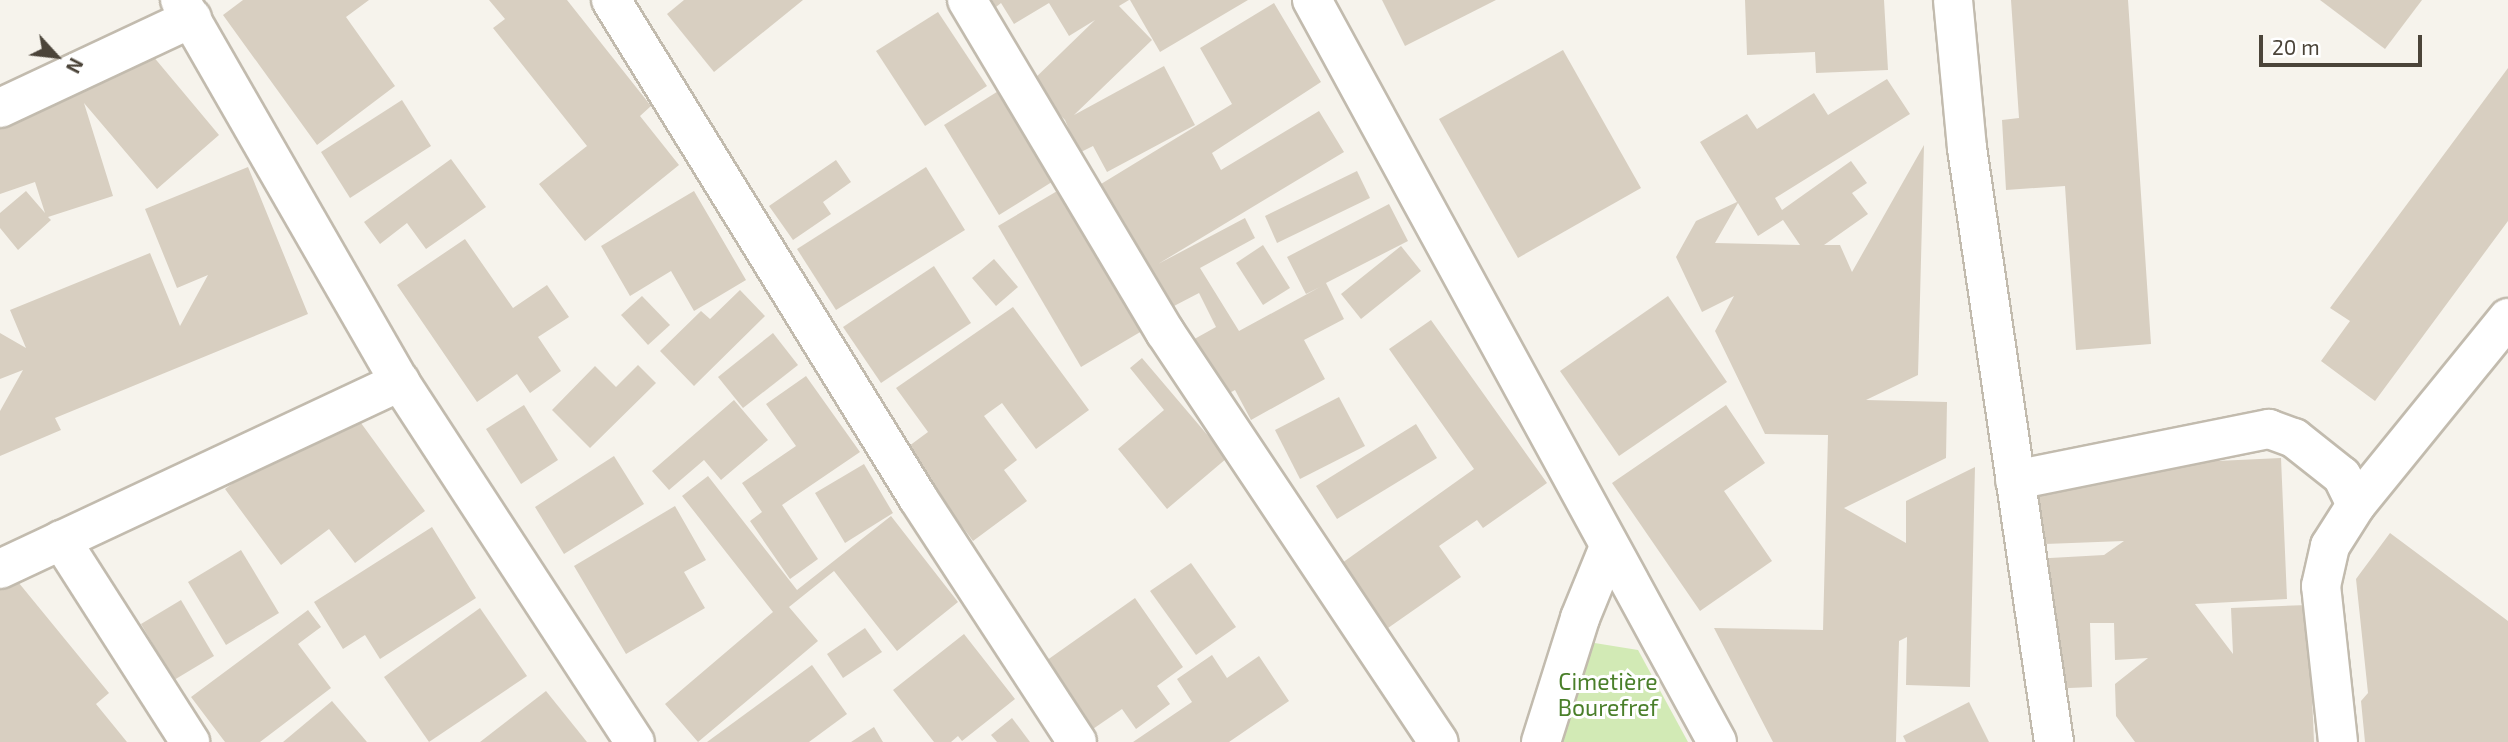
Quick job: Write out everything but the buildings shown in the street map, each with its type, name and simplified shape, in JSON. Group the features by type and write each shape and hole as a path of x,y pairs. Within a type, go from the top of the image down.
{"street":[{"path":"611,0 918,498 1077,742"},
{"path":"967,0 1165,332 1437,742"},
{"path":"1312,0 1547,425 1609,547 1717,742"},
{"path":"1953,0 1967,148 2054,742"},
{"path":"0,108 186,9 400,382 635,742"},
{"path":"2338,742 2321,586 2330,546 2356,505 2508,318"},
{"path":"0,569 400,382"},
{"path":"2015,480 2269,429 2294,438 2342,476 2356,505"},
{"path":"61,540 190,742"},
{"path":"1541,742 1580,618 1609,547"}],"green space":[{"name":"Cimetière Bourefref","path":"1576,640 1638,650 1688,742 1548,742"}]}
